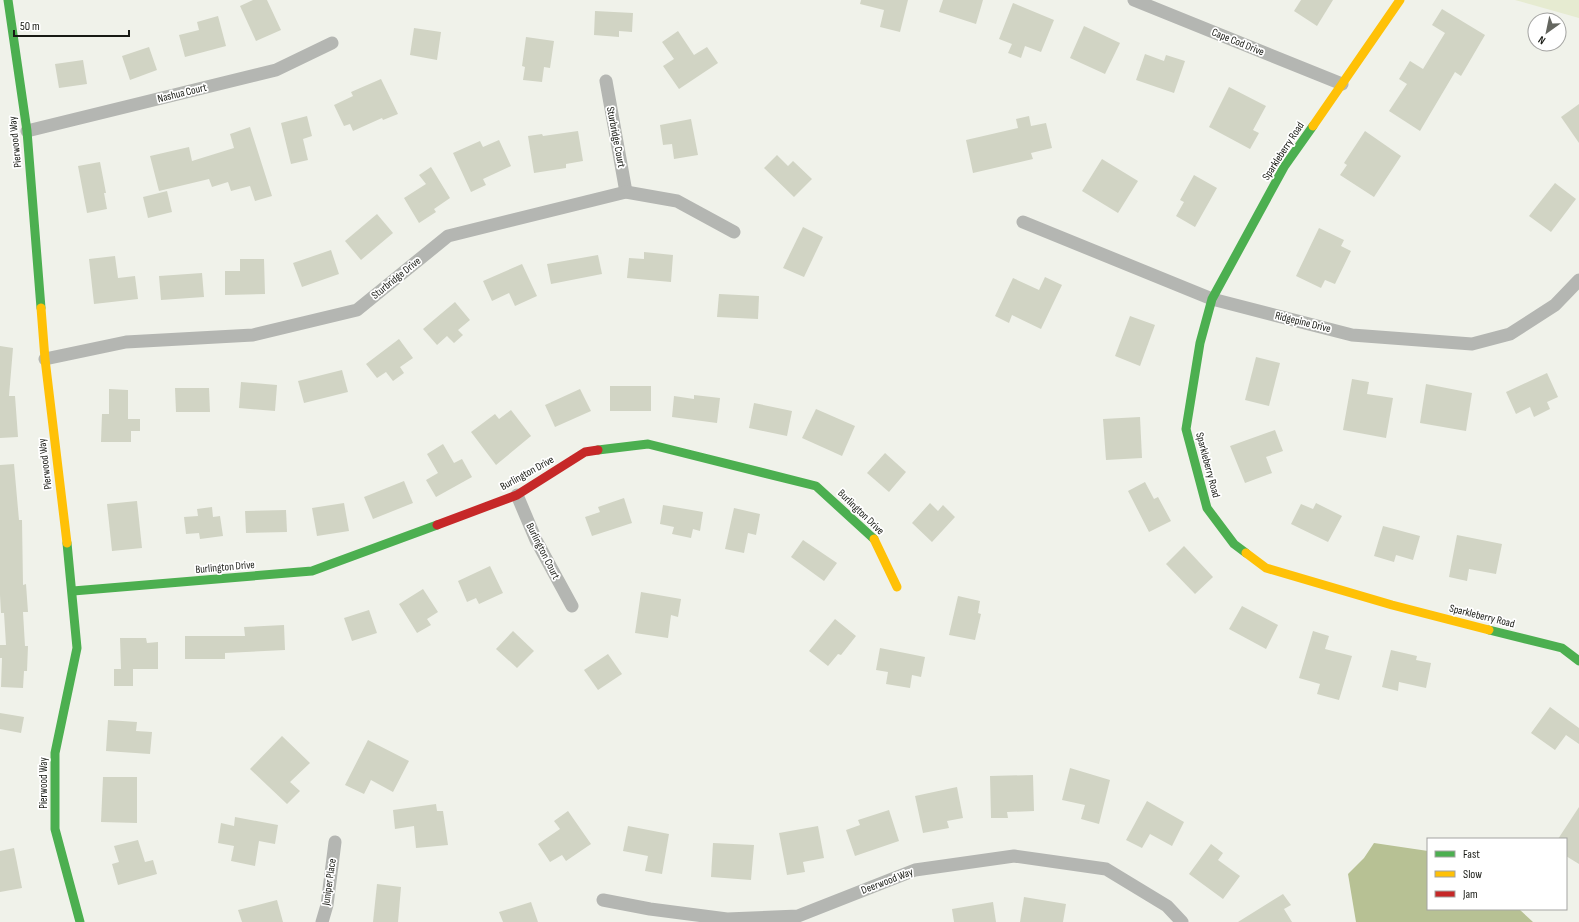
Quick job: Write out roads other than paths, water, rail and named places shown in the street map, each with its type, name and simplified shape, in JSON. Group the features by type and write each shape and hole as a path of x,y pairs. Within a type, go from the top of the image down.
{"street":[{"name":"Pierwood Way","path":"8,0 27,131 44,359 73,591 77,648 55,753 55,829 80,922"},
{"name":"Cape Cod Drive","path":"1134,0 1342,84"},
{"name":"Sparkleberry Road","path":"1400,0 1284,167 1212,299 1200,343 1186,430 1207,508 1234,544 1266,568 1392,605 1562,648 1579,661"},
{"name":"Nashua Court","path":"27,131 276,70 332,43"},
{"name":"Sturbridge Court","path":"606,81 626,192"},
{"name":"Sturbridge Drive","path":"44,359 126,342 253,335 357,310 448,236 626,192 677,201 734,232"},
{"name":"Ridgepine Drive","path":"1023,222 1212,299 1352,335 1472,344 1510,334 1555,305 1579,280"},
{"name":"Burlington Drive","path":"73,591 312,571 517,495 585,452 648,444 816,486 876,541 897,587"},
{"name":"Burlington Court","path":"517,495 536,540 572,606"},
{"name":"Juniper Place","path":"322,922 327,905 334,842"},
{"name":"Deerwood Way","path":"603,900 650,909 727,919 798,916 915,870 1014,856 1106,869 1167,906 1182,922"}]}
